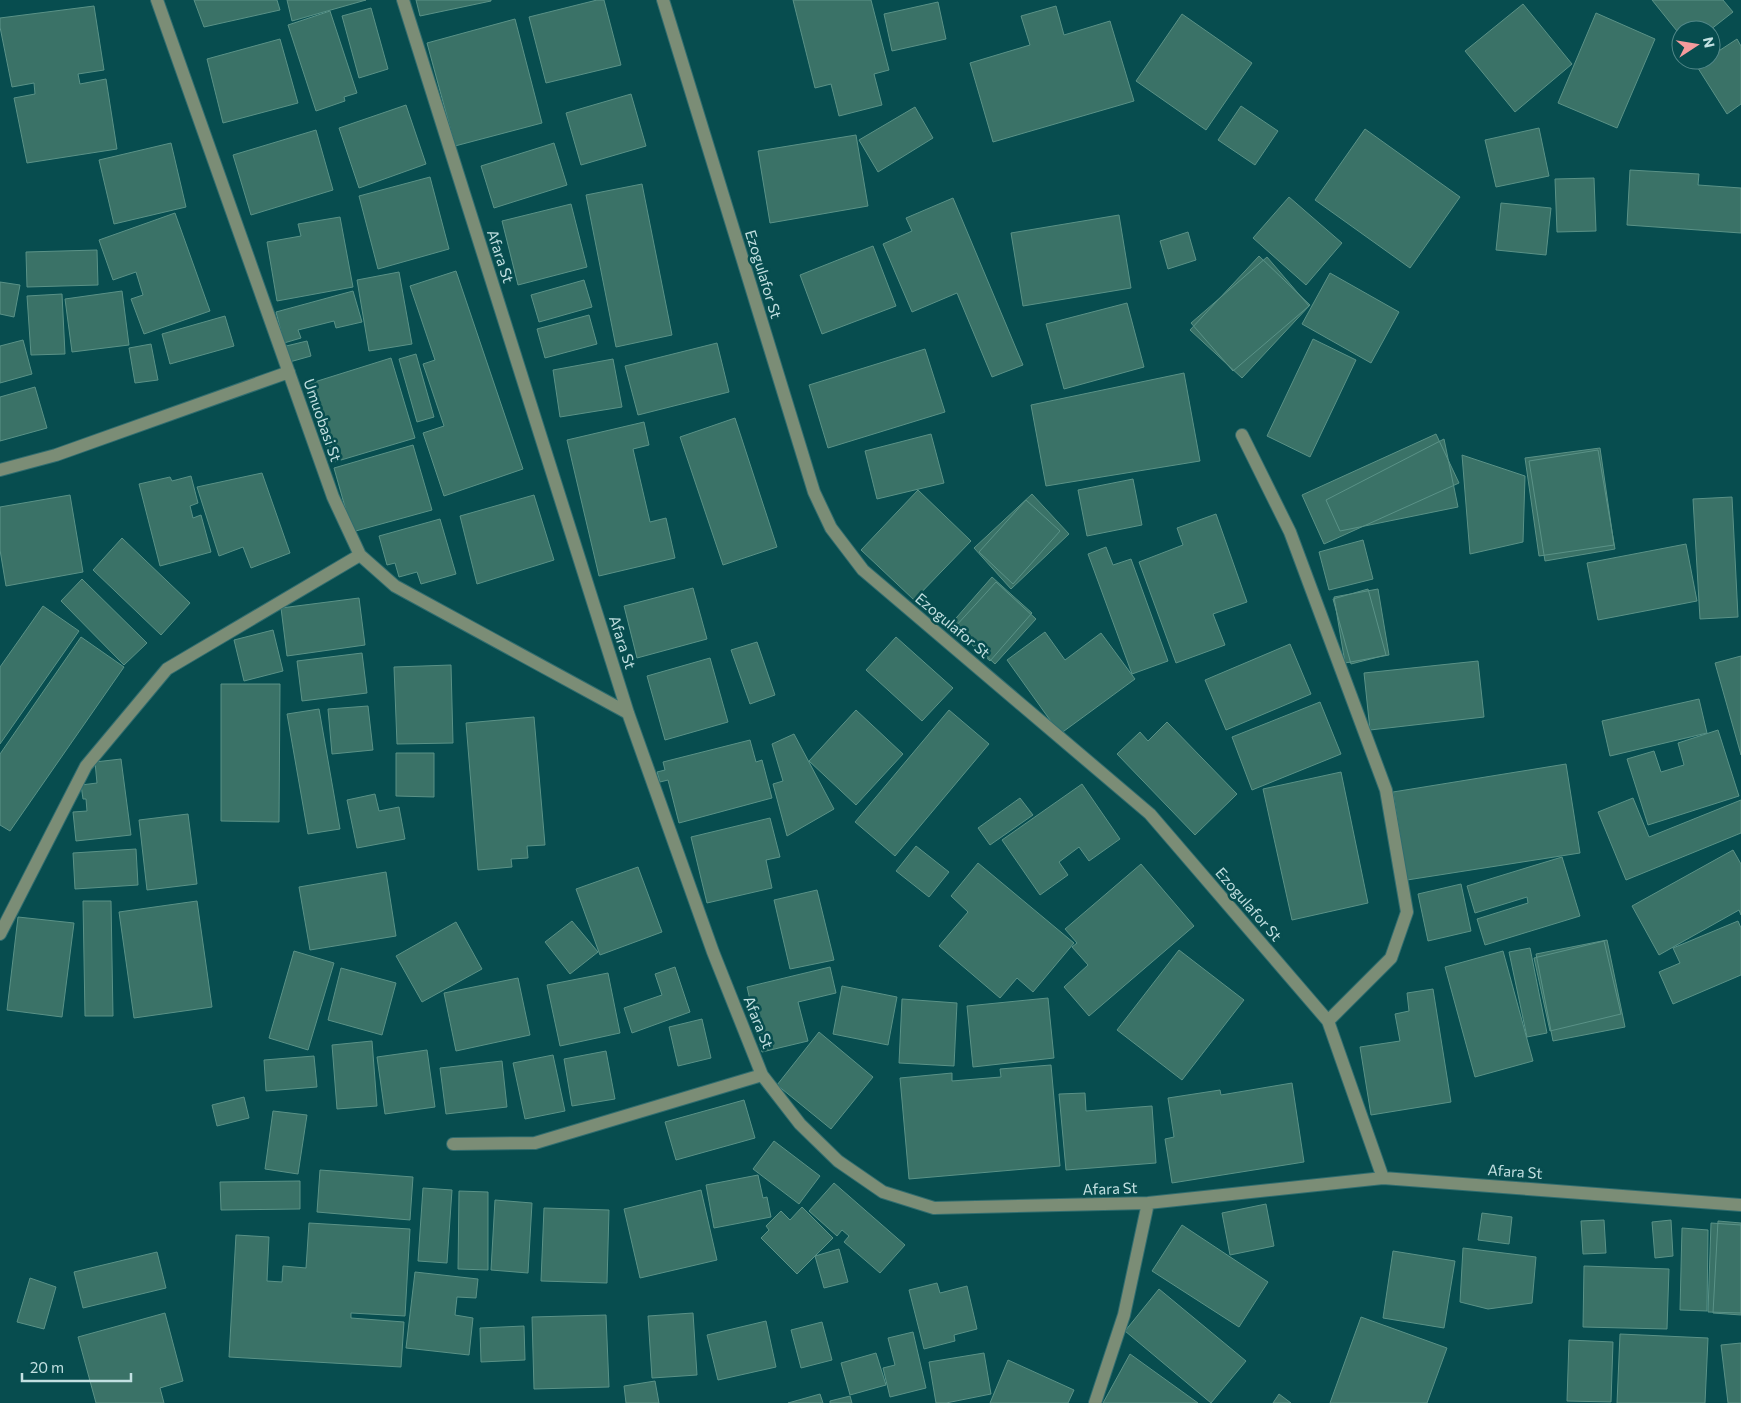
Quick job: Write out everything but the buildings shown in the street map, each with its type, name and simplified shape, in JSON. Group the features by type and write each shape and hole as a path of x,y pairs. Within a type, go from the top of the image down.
{"street":[{"name":"Umuobasi St","path":"157,0 333,497 360,555 395,586 628,713"},
{"name":"Afara St","path":"403,0 628,713 713,952 762,1075 800,1124 838,1161 884,1192 934,1208 1148,1203 1383,1178 1741,1205"},
{"name":"Ezogulafor St","path":"663,0 811,482 830,528 863,570 1150,814 1328,1021 1383,1178"},
{"path":"0,470 56,454 289,372"},
{"path":"1242,435 1290,532 1386,790 1407,912 1391,958 1328,1021"},
{"path":"0,934 86,766 167,669 360,555"},
{"path":"453,1144 535,1143 762,1075"},
{"path":"1095,1403 1124,1315 1148,1203"}]}
